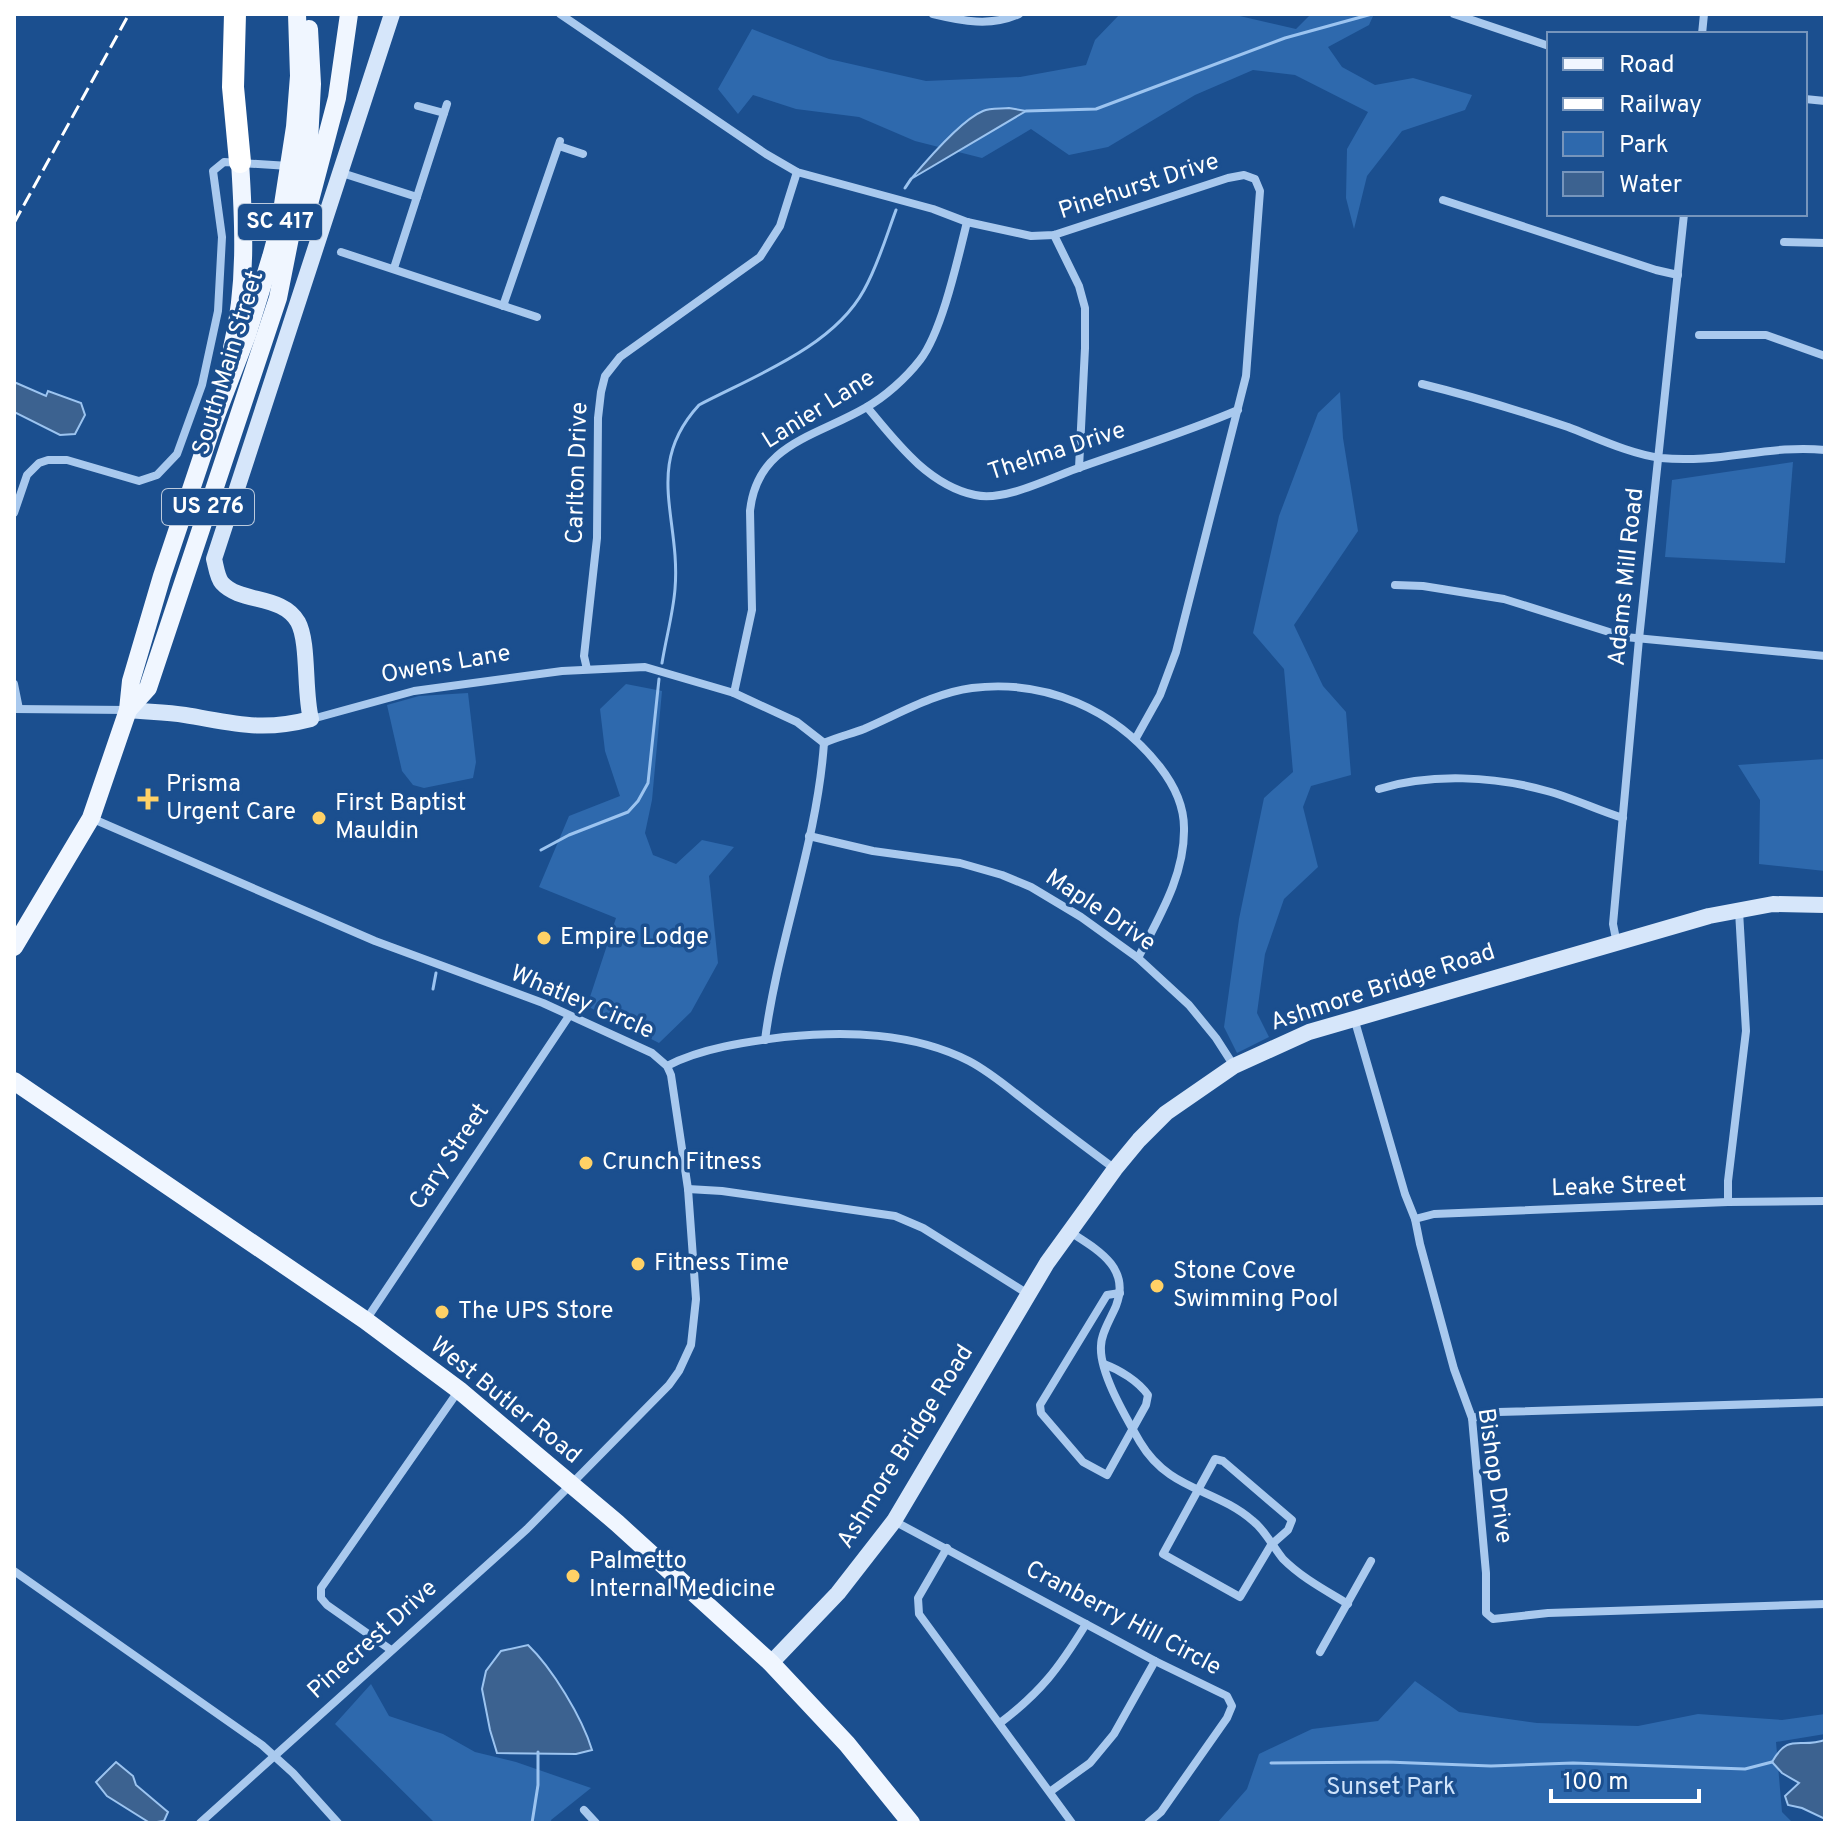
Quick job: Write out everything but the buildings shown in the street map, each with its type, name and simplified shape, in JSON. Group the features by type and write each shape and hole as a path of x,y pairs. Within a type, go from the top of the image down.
{"highway":[{"name":"US 276","path":"235,14 233,87 240,162"}],"main road":[{"name":"South Main Street","path":"128,710 148,688 278,298 298,167 297,14"},
{"name":"South Main Street","path":"14,947 91,818 128,710 136,666 214,421 247,335 298,167 311,112 308,14"},
{"name":"US 276","path":"278,298 293,260 321,164 337,98 349,14"},
{"path":"311,719 306,700 303,634 298,621 285,608 222,583 214,559 392,14"},
{"name":"US 276","path":"214,421 239,308 244,255 240,162"},
{"name":"Owens Lane","path":"128,710 262,728 311,719"},
{"name":"Ashmore Bridge Road","path":"771,1663 838,1593 894,1521 1028,1294 1115,1169 1166,1113 1234,1066 1309,1032 1709,916 1773,904 1825,905"},
{"name":"West Butler Road","path":"14,1081 365,1320 459,1390 617,1523 771,1663 847,1744 911,1823"}],"street":[{"name":"Pinehurst Drive","path":"560,14 797,172 933,209 967,222 1031,236 1054,235 1228,178 1244,175 1255,179 1260,191 1250,348 1238,410 1176,652 1160,695 1136,738"},
{"path":"933,14 984,22 1019,14"},
{"path":"1454,14 1547,45"},
{"path":"394,268 446,108 418,106"},
{"path":"503,306 559,144 583,154"},
{"path":"14,513 27,475 39,463 48,460 67,460 139,481 157,475 173,461 202,385 218,311 222,237 213,171 224,162 298,167"},
{"name":"Carlton Drive","path":"587,669 584,656 597,538 598,418 605,376 620,357 760,257 780,226 797,172"},
{"path":"342,173 417,197"},
{"path":"1443,200 1641,266 1678,275"},
{"name":"Adams Mill Road","path":"1617,944 1613,924 1639,639 1684,216"},
{"name":"Lanier Lane","path":"734,693 752,610 750,511 760,475 769,462 784,450 867,407 911,371 928,347 967,222"},
{"path":"1054,235 1079,286 1085,308 1079,468"},
{"path":"1784,242 1825,243"},
{"path":"341,252 537,317"},
{"path":"1699,335 1766,335 1825,356"},
{"path":"1422,384 1533,415 1658,458 1707,459 1784,449 1825,450"},
{"name":"Thelma Drive","path":"867,407 920,466 945,483 972,494 1000,495 1238,410"},
{"path":"1395,585 1423,586 1504,599 1639,639 1825,656"},
{"name":"Owens Lane","path":"311,719 414,691 587,669 645,667 734,693 787,716 824,743"},
{"path":"14,684 16,709"},
{"path":"765,1040 770,998 822,774 824,743 964,689 999,687 1042,691 1075,701 1103,715 1136,738 1176,790 1185,829 1182,855 1176,880 1138,958"},
{"name":"Owens Lane","path":"16,709 128,710"},
{"path":"1379,789 1412,781 1503,782 1551,792 1596,811 1623,818"},
{"name":"Whatley Circle","path":"91,818 375,941 543,1003 635,1044 667,1066 676,1095 688,1189 696,1299 694,1332 687,1355 669,1385 571,1486"},
{"name":"Maple Drive","path":"809,836 873,851 960,863 1002,875 1058,902 1138,958 1189,1005 1234,1066"},
{"path":"1728,1202 1746,1031 1739,911"},
{"name":"Cary Street","path":"365,1320 569,1016"},
{"name":"Bishop Drive","path":"1354,1018 1415,1219 1454,1369 1472,1418 1485,1559 1486,1613 1493,1619 1548,1613 1825,1604"},
{"path":"667,1066 685,1056 765,1040 831,1032 914,1042 949,1052 996,1078 1115,1169"},
{"path":"688,1189 722,1191 895,1216 923,1228 1028,1294"},
{"name":"Leake Street","path":"1415,1219 1434,1214 1825,1201"},
{"path":"1070,1232 1109,1258 1117,1270 1120,1293 1101,1346 1111,1385 1141,1444 1166,1474 1255,1522 1271,1545 1303,1577 1348,1604"},
{"path":"1104,1364 1142,1387 1148,1395 1146,1405 1107,1475 1083,1462 1041,1413 1040,1405 1107,1295 1120,1293"},
{"path":"391,1650 327,1605 321,1598 321,1588 459,1390"},
{"path":"1472,1418 1498,1412 1825,1402"},
{"path":"1215,1459 1223,1461 1288,1513 1292,1520 1288,1530 1271,1545 1240,1597 1163,1554 1215,1459"},
{"name":"Pinecrest Drive","path":"200,1823 571,1486"},
{"name":"Cranberry Hill Circle","path":"894,1521 1155,1661 1227,1696 1232,1706 1227,1718 1161,1812 1148,1823"},
{"path":"947,1548 918,1598 919,1614 1072,1823"},
{"path":"1320,1652 1371,1561"},
{"path":"14,1571 274,1754 338,1823"},
{"path":"1000,1723 1042,1688 1059,1668 1086,1624"},
{"path":"1051,1791 1090,1763 1114,1734 1155,1661"},
{"path":"584,1810 596,1823"}],"green space":[{"path":"1120,14 1231,14 1296,29 1311,14 1374,14 1369,25 1328,47 1342,67 1375,85 1413,78 1472,95 1465,110 1402,131 1367,176 1354,229 1346,198 1347,149 1368,112 1295,75 1253,70 1195,95 1108,147 1069,155 1031,129 982,158 915,141 859,117 796,109 753,95 738,114 718,89 752,29 829,59 926,81 1020,77 1086,65 1095,40"},
{"path":"1340,392 1343,438 1358,531 1294,625 1323,686 1346,712 1351,775 1311,786 1303,807 1318,867 1284,899 1265,954 1257,1013 1269,1037 1237,1053 1224,1027 1239,919 1264,798 1293,772 1284,669 1253,633 1279,516 1318,413"},
{"path":"1793,462 1785,563 1665,557 1672,480"},
{"path":"626,684 662,691 652,800 645,833 653,855 676,864 702,840 734,847 709,876 718,963 691,1012 659,1043 587,1006 616,918 539,887 569,816 620,796 605,751 600,709"},
{"path":"468,693 476,762 473,778 424,788 413,785 402,771 387,705 419,696"},
{"path":"1825,759 1825,871 1759,864 1760,800 1738,765"},
{"name":"Sunset Park","path":"1415,1681 1459,1712 1537,1723 1638,1726 1698,1714 1782,1720 1825,1714 1825,1734 1776,1742 1782,1812 1793,1823 1217,1823 1247,1789 1259,1754 1312,1729 1378,1721"},
{"path":"371,1684 389,1716 443,1734 475,1752 516,1762 591,1788 551,1820 552,1823 435,1823 335,1724"}],"water":[{"path":"1009,108 1026,111 911,179 945,141 974,116 986,110"},
{"path":"14,382 46,396 48,391 81,403 85,415 75,434 60,435 14,412"},
{"path":"528,1645 547,1666 565,1694 592,1750 576,1754 497,1753 482,1689 486,1671 501,1651"},
{"path":"1825,1740 1825,1819 1788,1805 1785,1796 1799,1783 1782,1773 1772,1762 1789,1744"},
{"path":"116,1762 133,1776 136,1785 168,1812 164,1821 150,1823 107,1796 96,1782"}],"waterway":[{"path":"1026,111 1096,109 1285,38 1372,14"},
{"path":"905,188 911,179"},
{"path":"662,663 675,589 668,471 672,450 682,428 699,405 790,358 833,328 864,290 896,210"},
{"path":"541,850 569,835 628,812 638,801 648,783 659,679"},
{"path":"433,989 436,973"},
{"path":"532,1823 538,1785 538,1752"},
{"path":"1271,1763 1387,1762 1491,1766 1573,1763 1745,1769 1772,1762"}],"railway":[{"path":"14,223 129,14"}],"place":[{"name":"Prisma Urgent Care","path":"148,799"},
{"name":"First Baptist Mauldin","path":"319,818"},
{"name":"Empire Lodge","path":"544,938"},
{"name":"Crunch Fitness","path":"586,1163"},
{"name":"Fitness Time","path":"638,1264"},
{"name":"Stone Cove Swimming Pool","path":"1157,1286"},
{"name":"The UPS Store","path":"442,1312"},
{"name":"Palmetto Internal Medicine","path":"573,1576"}]}
